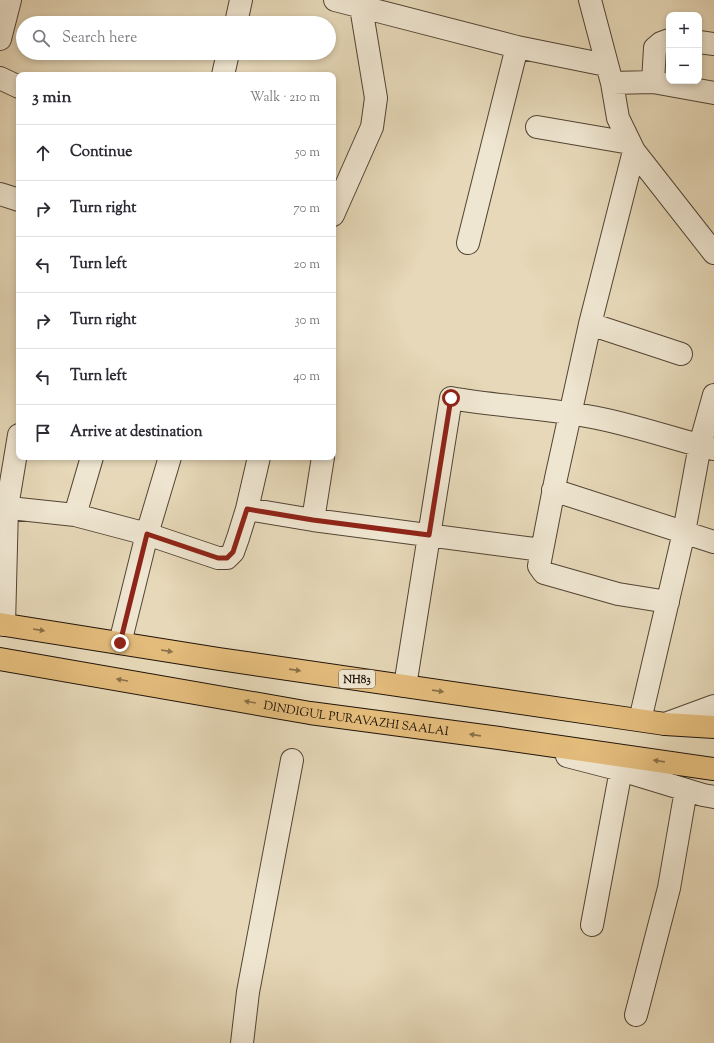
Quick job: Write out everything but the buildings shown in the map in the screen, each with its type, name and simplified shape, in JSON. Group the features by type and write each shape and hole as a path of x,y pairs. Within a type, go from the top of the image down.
{"highway":[{"name":"NH83","path":"2,624 405,686 665,724 714,727"},
{"name":"DINDIGUL PURAVAZHI SAALAI","path":"0,659 310,712 714,769"}],"street":[{"path":"0,39 10,0"},
{"path":"238,16 241,0"},
{"path":"335,0 361,4 609,74 714,93"},
{"path":"590,0 609,74 618,118 632,147 714,253"},
{"path":"336,208 372,127 376,98 361,4"},
{"path":"653,82 655,48 661,42 666,41"},
{"path":"702,42 714,44"},
{"path":"468,242 517,47"},
{"path":"224,72 226,60"},
{"path":"0,78 16,86"},
{"path":"537,127 632,147"},
{"path":"632,147 570,413 553,490 539,566 544,573 618,594 668,602"},
{"path":"0,194 16,199"},
{"path":"590,324 681,354"},
{"path":"640,720 684,532 707,447 714,395"},
{"path":"405,686 451,398 478,403 570,413 602,419 707,447"},
{"path":"2,624 3,507 16,448"},
{"path":"75,516 91,460"},
{"path":"120,643 147,534 169,460"},
{"path":"3,507 75,516 147,534 218,558 227,558 233,552 247,509 258,460"},
{"path":"313,520 323,460"},
{"path":"553,490 714,542"},
{"path":"247,509 313,520 542,550"},
{"path":"665,724 714,706"},
{"path":"499,738 621,770 714,797"},
{"path":"242,1043 248,992 292,760"},
{"path":"592,925 621,770"},
{"path":"636,1016 669,888 686,790"}],"route":[{"path":"120,643 147,534 218,558 227,558 233,552 247,509 313,520 429,535 451,398"}]}
